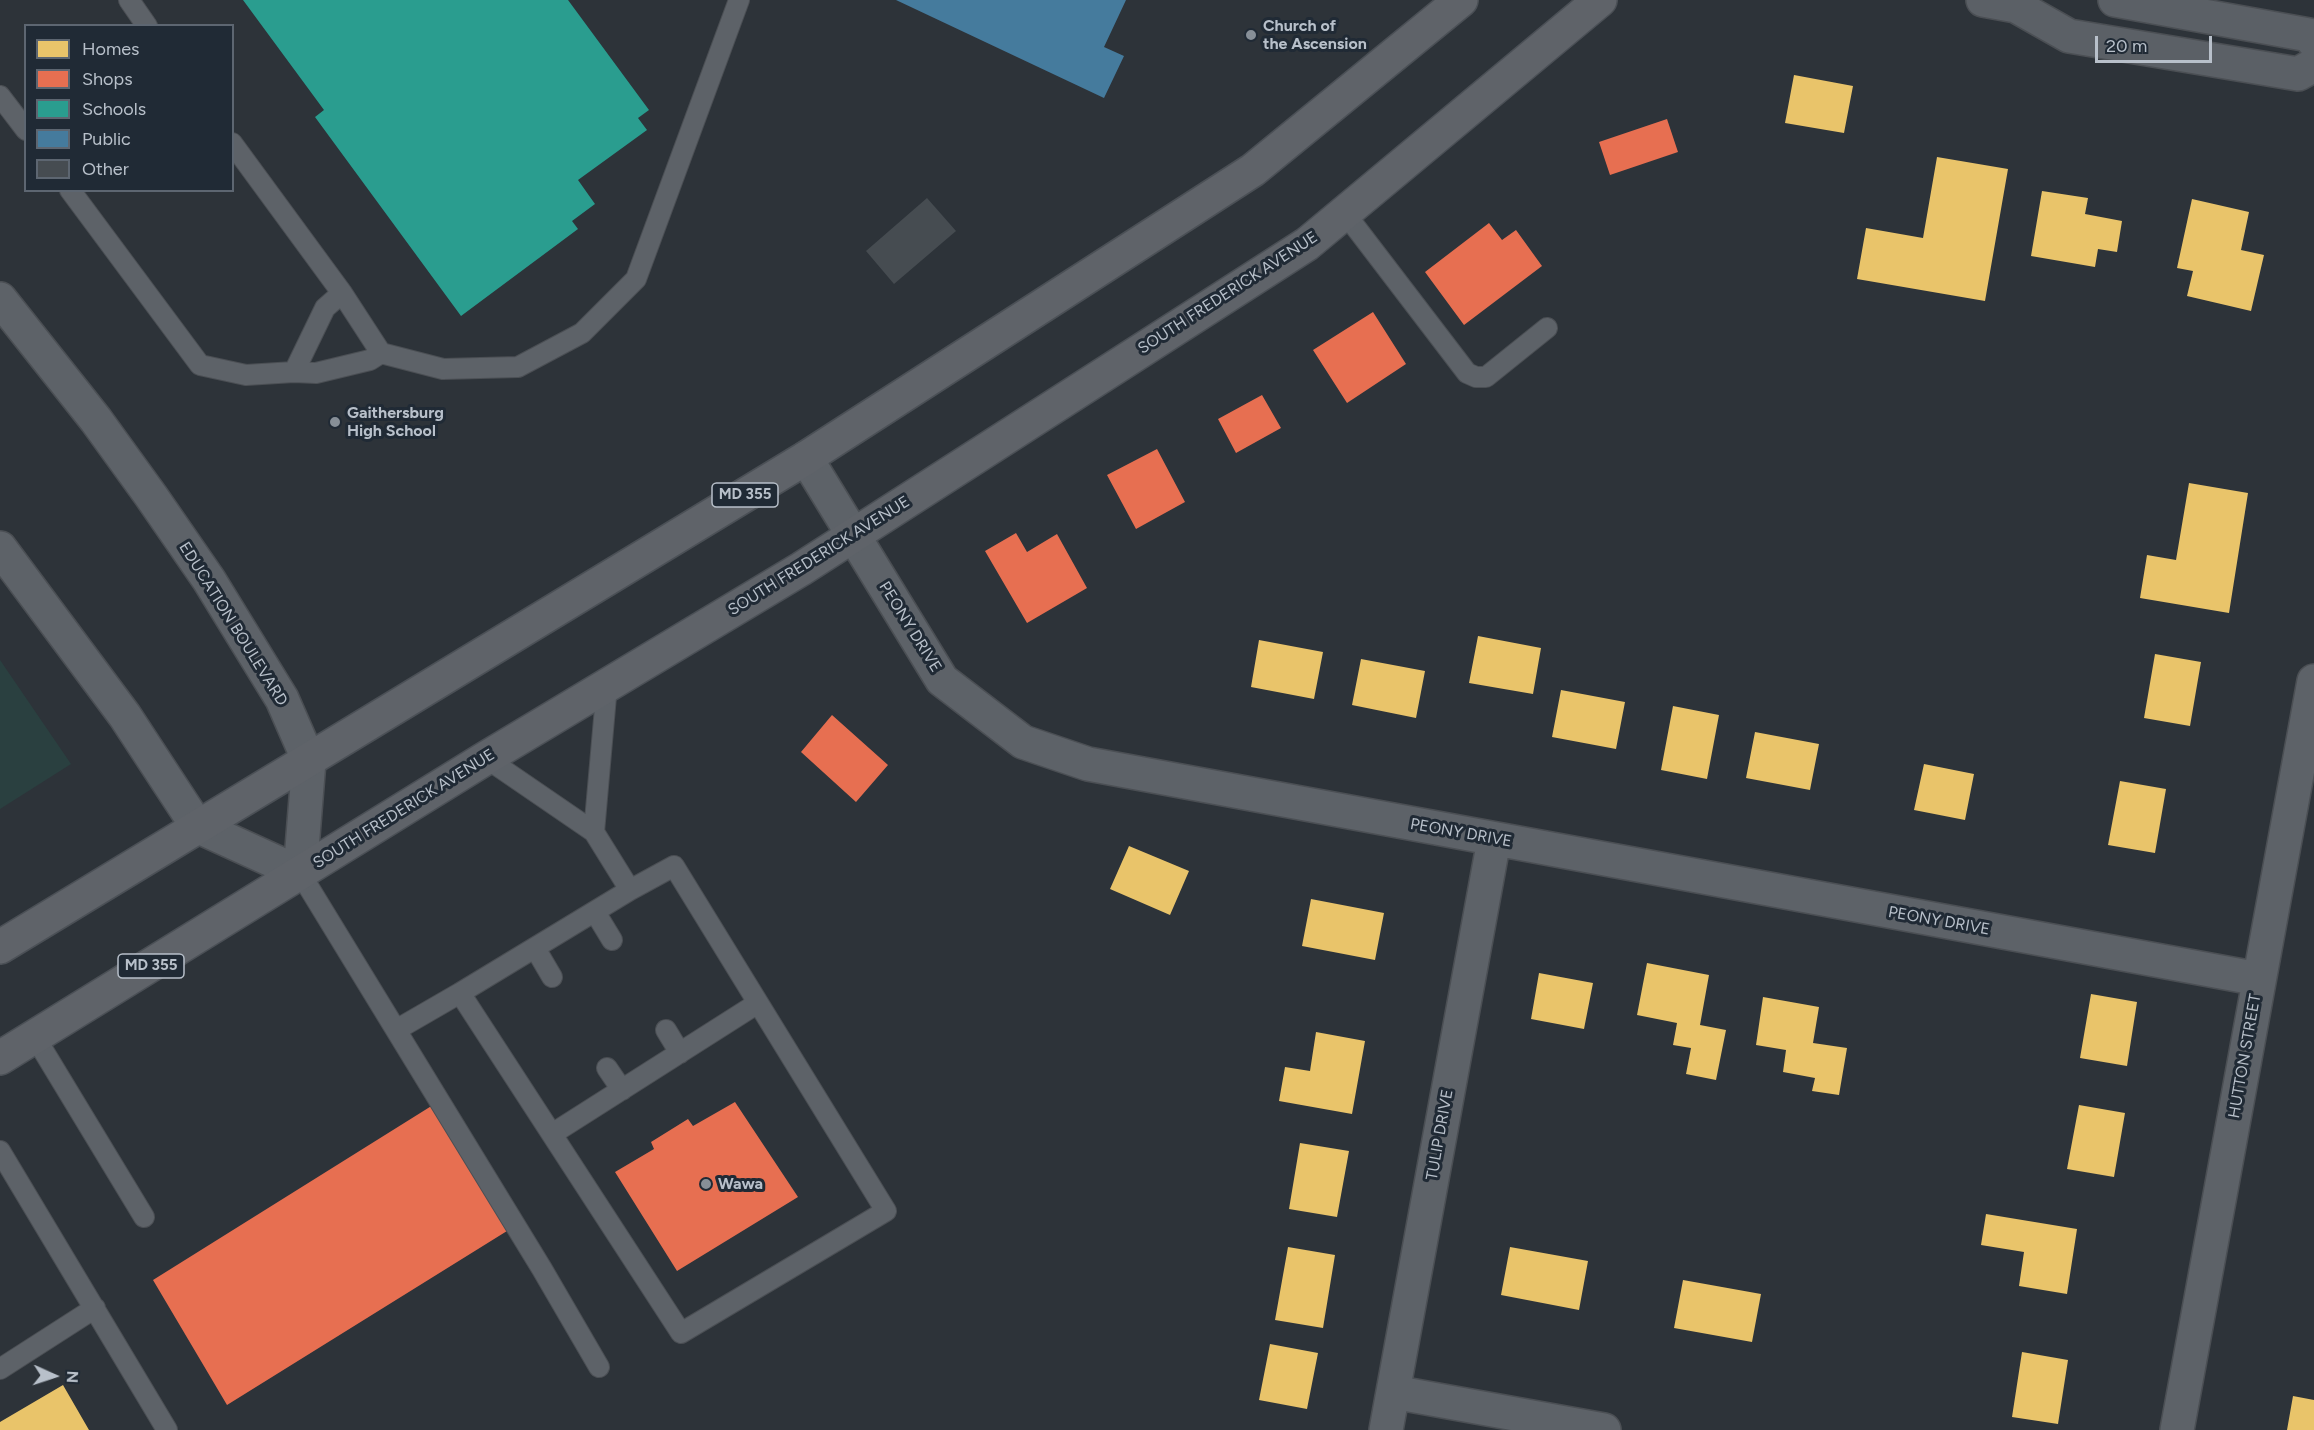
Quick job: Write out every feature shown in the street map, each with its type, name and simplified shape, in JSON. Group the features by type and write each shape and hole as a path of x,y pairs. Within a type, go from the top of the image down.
{"main road":[{"name":"MD 355","path":"0,947 806,458 1253,170 1461,0"},
{"name":"SOUTH FREDERICK AVENUE","path":"0,1058 486,758 854,535 1306,244 1600,0"}],"street":[{"path":"1983,0 2016,6 2069,36 2298,74 2314,65"},
{"path":"2016,6 2047,0"},
{"path":"2115,0 2309,35 2314,42"},
{"path":"2172,53 2180,12"},
{"name":"EDUCATION BOULEVARD","path":"0,299 96,420 209,580 282,699 309,761 300,873"},
{"name":"PEONY DRIVE","path":"806,458 942,680 1023,742 1088,764 2259,979"},
{"path":"0,548 125,716 197,826 300,873"},
{"name":"HUTTON STREET","path":"2177,1430 2314,681"},
{"name":"TULIP DRIVE","path":"1386,1430 1494,840"},
{"path":"1393,1392 1604,1430"}],"lane":[{"path":"129,0 146,24"},
{"path":"234,146 342,293 381,353 443,369 518,367 582,333 636,279 739,0"},
{"path":"0,96 24,127"},
{"path":"71,192 200,365 246,375 316,373 370,360 381,353"},
{"path":"1344,212 1467,373 1476,377 1486,376 1547,328"},
{"path":"294,372 325,308 342,293"},
{"path":"594,832 607,685"},
{"path":"486,758 594,832 630,890"},
{"path":"396,1030 674,866 886,1211 681,1333 460,993"},
{"path":"300,873 599,1366"},
{"path":"595,912 612,940"},
{"path":"535,948 552,977"},
{"path":"552,1134 758,1003"},
{"path":"666,1030 680,1053"},
{"path":"35,1037 144,1217"},
{"path":"607,1068 622,1090"},
{"path":"0,1151 167,1430"},
{"path":"0,1369 95,1308"}],"green space":[{"path":"0,660 71,764 0,809"}],"building: Homes":[{"path":"1794,75 1853,86 1844,133 1785,123"},
{"path":"1937,157 2008,169 1985,301 1857,279 1866,228 1923,238"},
{"path":"2042,191 2088,198 2085,214 2122,221 2117,252 2098,249 2095,267 2031,256"},
{"path":"2192,199 2249,212 2241,250 2264,255 2251,311 2187,296 2193,271 2177,268"},
{"path":"2189,483 2248,493 2229,613 2140,598 2147,555 2176,560"},
{"path":"1478,636 1541,648 1533,694 1469,683"},
{"path":"1259,640 1323,652 1314,699 1251,687"},
{"path":"2155,654 2201,662 2190,726 2144,718"},
{"path":"1361,659 1425,671 1416,718 1352,705"},
{"path":"1561,690 1625,702 1616,749 1552,737"},
{"path":"1673,706 1719,715 1707,779 1661,770"},
{"path":"1755,732 1819,744 1810,790 1746,778"},
{"path":"1924,764 1974,774 1965,820 1914,810"},
{"path":"2120,781 2166,789 2155,853 2108,845"},
{"path":"1129,846 1189,871 1170,915 1110,889"},
{"path":"1311,899 1384,913 1375,960 1302,946"},
{"path":"1647,963 1709,975 1700,1025 1726,1030 1716,1080 1686,1074 1691,1048 1673,1045 1677,1023 1637,1015"},
{"path":"1539,973 1593,983 1584,1029 1531,1019"},
{"path":"2091,994 2137,1002 2127,1066 2080,1058"},
{"path":"1763,997 1819,1007 1813,1043 1847,1048 1839,1095 1812,1091 1815,1078 1783,1072 1786,1050 1756,1045"},
{"path":"1316,1032 1365,1041 1352,1114 1279,1101 1285,1067 1310,1071"},
{"path":"2079,1105 2125,1113 2114,1177 2067,1169"},
{"path":"1300,1143 1349,1151 1337,1217 1289,1209"},
{"path":"1986,1214 2077,1229 2067,1294 2019,1286 2024,1252 1981,1245"},
{"path":"1288,1247 1335,1255 1323,1328 1275,1320"},
{"path":"1510,1247 1588,1261 1579,1310 1501,1295"},
{"path":"1683,1280 1761,1294 1752,1342 1674,1328"},
{"path":"1270,1344 1318,1353 1307,1409 1259,1400"},
{"path":"2022,1352 2068,1360 2058,1424 2012,1417"},
{"path":"63,1385 89,1430 0,1430 0,1422"},
{"path":"2293,1396 2314,1400 2314,1430 2287,1430"}],"building: Shops":[{"path":"1667,119 1678,152 1610,175 1599,142"},
{"path":"1489,223 1502,240 1516,230 1542,266 1464,325 1425,272"},
{"path":"1373,312 1406,364 1347,403 1313,350"},
{"path":"1262,395 1281,428 1236,453 1218,419"},
{"path":"1157,449 1185,502 1136,529 1107,475"},
{"path":"1016,533 1027,552 1057,534 1087,588 1027,623 985,551"},
{"path":"832,715 888,765 856,802 801,752"},
{"name":"Wawa","path":"735,1102 798,1197 677,1271 615,1172 654,1149 651,1142 688,1119 693,1126"},
{"path":"433,1105 507,1231 227,1405 153,1280"}],"building: Schools":[{"path":"243,0 568,0 649,110 638,118 647,130 578,180 595,204 572,221 578,229 461,316 315,117 324,110"}],"building: Public":[{"path":"896,0 1126,0 1104,47 1124,56 1104,98"}],"building: Other":[{"path":"927,198 956,231 894,284 866,251"}],"place":[{"name":"Church of the Ascension","path":"1251,35"},
{"name":"Gaithersburg High School","path":"335,422"},
{"name":"Wawa","path":"706,1184"}]}
